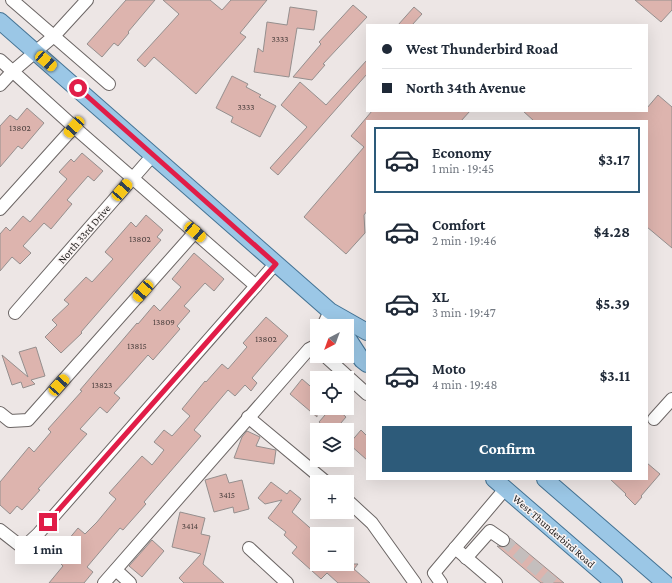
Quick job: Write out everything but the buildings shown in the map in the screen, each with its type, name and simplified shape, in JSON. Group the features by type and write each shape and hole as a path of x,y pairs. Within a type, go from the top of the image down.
{"main road":[{"path":"0,21 330,311 366,331"},
{"path":"330,311 335,319"},
{"path":"354,348 366,363"},
{"path":"546,480 664,583 672,574"},
{"name":"West Thunderbird Road","path":"500,484 614,583"}],"street":[{"path":"12,0 108,84"},
{"path":"0,85 54,36 87,0"},
{"path":"0,60 74,127 256,286"},
{"path":"0,209 74,127"},
{"name":"North 33rd Drive","path":"15,313 153,155"},
{"path":"0,413 10,421 28,420 195,232"},
{"path":"0,530 23,548 38,534 276,264"},
{"path":"327,319 330,311"},
{"path":"104,583 248,417 310,348"},
{"path":"333,363 366,393"},
{"path":"654,419 672,399"},
{"path":"248,417 318,475"},
{"path":"434,573 455,548 500,484"},
{"path":"354,506 372,523 415,583"},
{"path":"466,558 490,531 503,540"},
{"path":"249,548 287,583"},
{"path":"455,548 496,583"},
{"path":"116,570 130,583"},
{"path":"434,573 441,583"},
{"path":"434,573 446,583"}],"tunnel":[{"path":"503,540 553,583"}],"route":[{"path":"48,522 276,264 78,88"}]}
